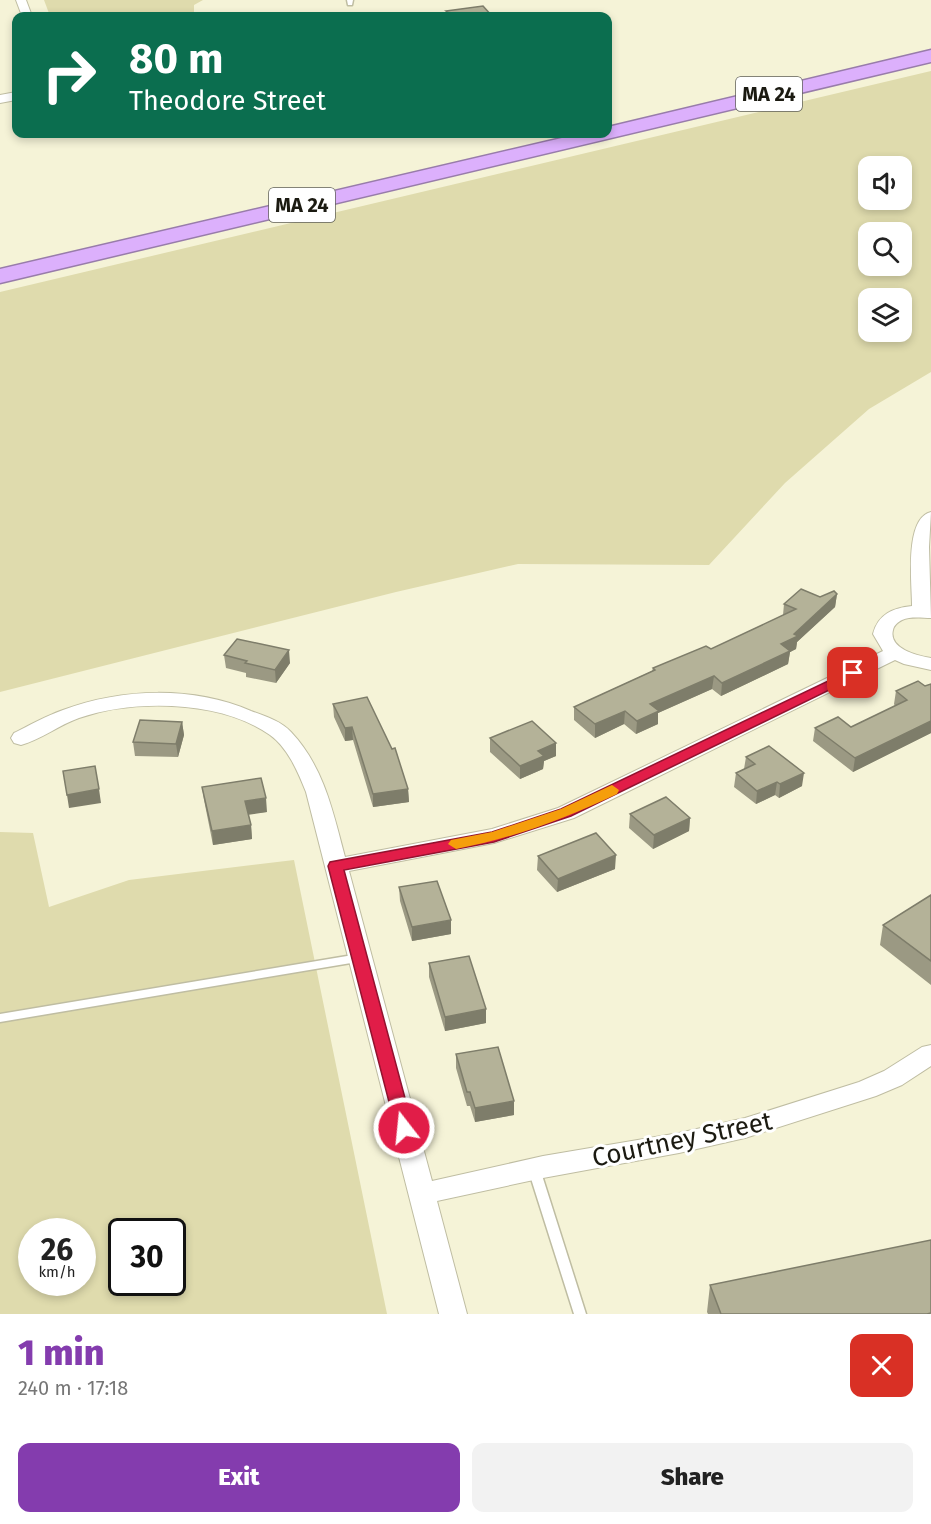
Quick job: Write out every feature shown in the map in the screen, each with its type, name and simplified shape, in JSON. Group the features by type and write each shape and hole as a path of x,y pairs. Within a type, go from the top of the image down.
{"highway":[{"name":"MA 24","path":"612,114 931,39"},
{"name":"MA 24","path":"612,132 931,56"},
{"name":"MA 24","path":"0,256 509,138"},
{"name":"MA 24","path":"0,276 585,138"}],"street":[{"path":"931,517 920,547 926,612 899,614 884,624 882,639 894,653 913,662 931,664"},
{"path":"335,866 494,836 566,813 894,653"},
{"path":"21,738 71,714 113,703 148,700 200,703 239,711 276,730 304,759 317,792 453,1314"},
{"name":"Courtney Street","path":"422,1194 534,1169 679,1143 778,1118 867,1089 893,1078 931,1054"}],"lane":[{"path":"0,1018 359,958"},
{"path":"534,1169 580,1314"}],"shaded area":[{"path":"44,0 203,0 194,5 194,12 48,12"},
{"path":"931,71 931,372 869,409 785,483 709,565 518,564 396,592 0,692 0,292"},
{"path":"0,832 33,833 49,907 129,880 294,860 387,1314 0,1314"}],"building":[{"path":"483,6 488,12 447,12"},
{"path":"801,589 820,597 834,591 837,594 794,634 798,636 781,644 790,651 722,683 714,676 650,704 659,711 637,721 625,711 595,724 574,707 655,670 653,668 706,646 711,649 796,609 784,604"},
{"path":"237,639 289,650 275,670 224,655"},
{"path":"918,681 925,686 931,684 931,721 855,758 815,728 838,717 851,727 907,700 896,691"},
{"path":"367,697 392,749 395,748 408,789 373,794 352,727 345,728 333,704"},
{"path":"140,720 182,722 176,744 133,742"},
{"path":"532,721 556,743 538,751 544,756 520,766 490,738"},
{"path":"769,746 804,773 757,791 736,773 755,764 746,757"},
{"path":"95,766 99,789 67,795 63,771"},
{"path":"261,778 266,798 245,801 251,825 212,831 202,787"},
{"path":"666,797 690,818 654,835 630,814"},
{"path":"596,833 616,855 558,879 538,856"},
{"path":"437,881 451,920 412,927 399,887"},
{"path":"931,895 931,961 883,925"},
{"path":"469,956 486,1009 445,1017 429,963"},
{"path":"498,1047 514,1101 475,1108 470,1092 467,1092 456,1054"},
{"path":"931,1240 931,1313 927,1314 721,1314 710,1285"}],"slow traffic":[{"path":"456,844 494,836 566,813 612,790"}],"route":[{"path":"404,1128 335,866 494,836 566,813 853,673"}]}
